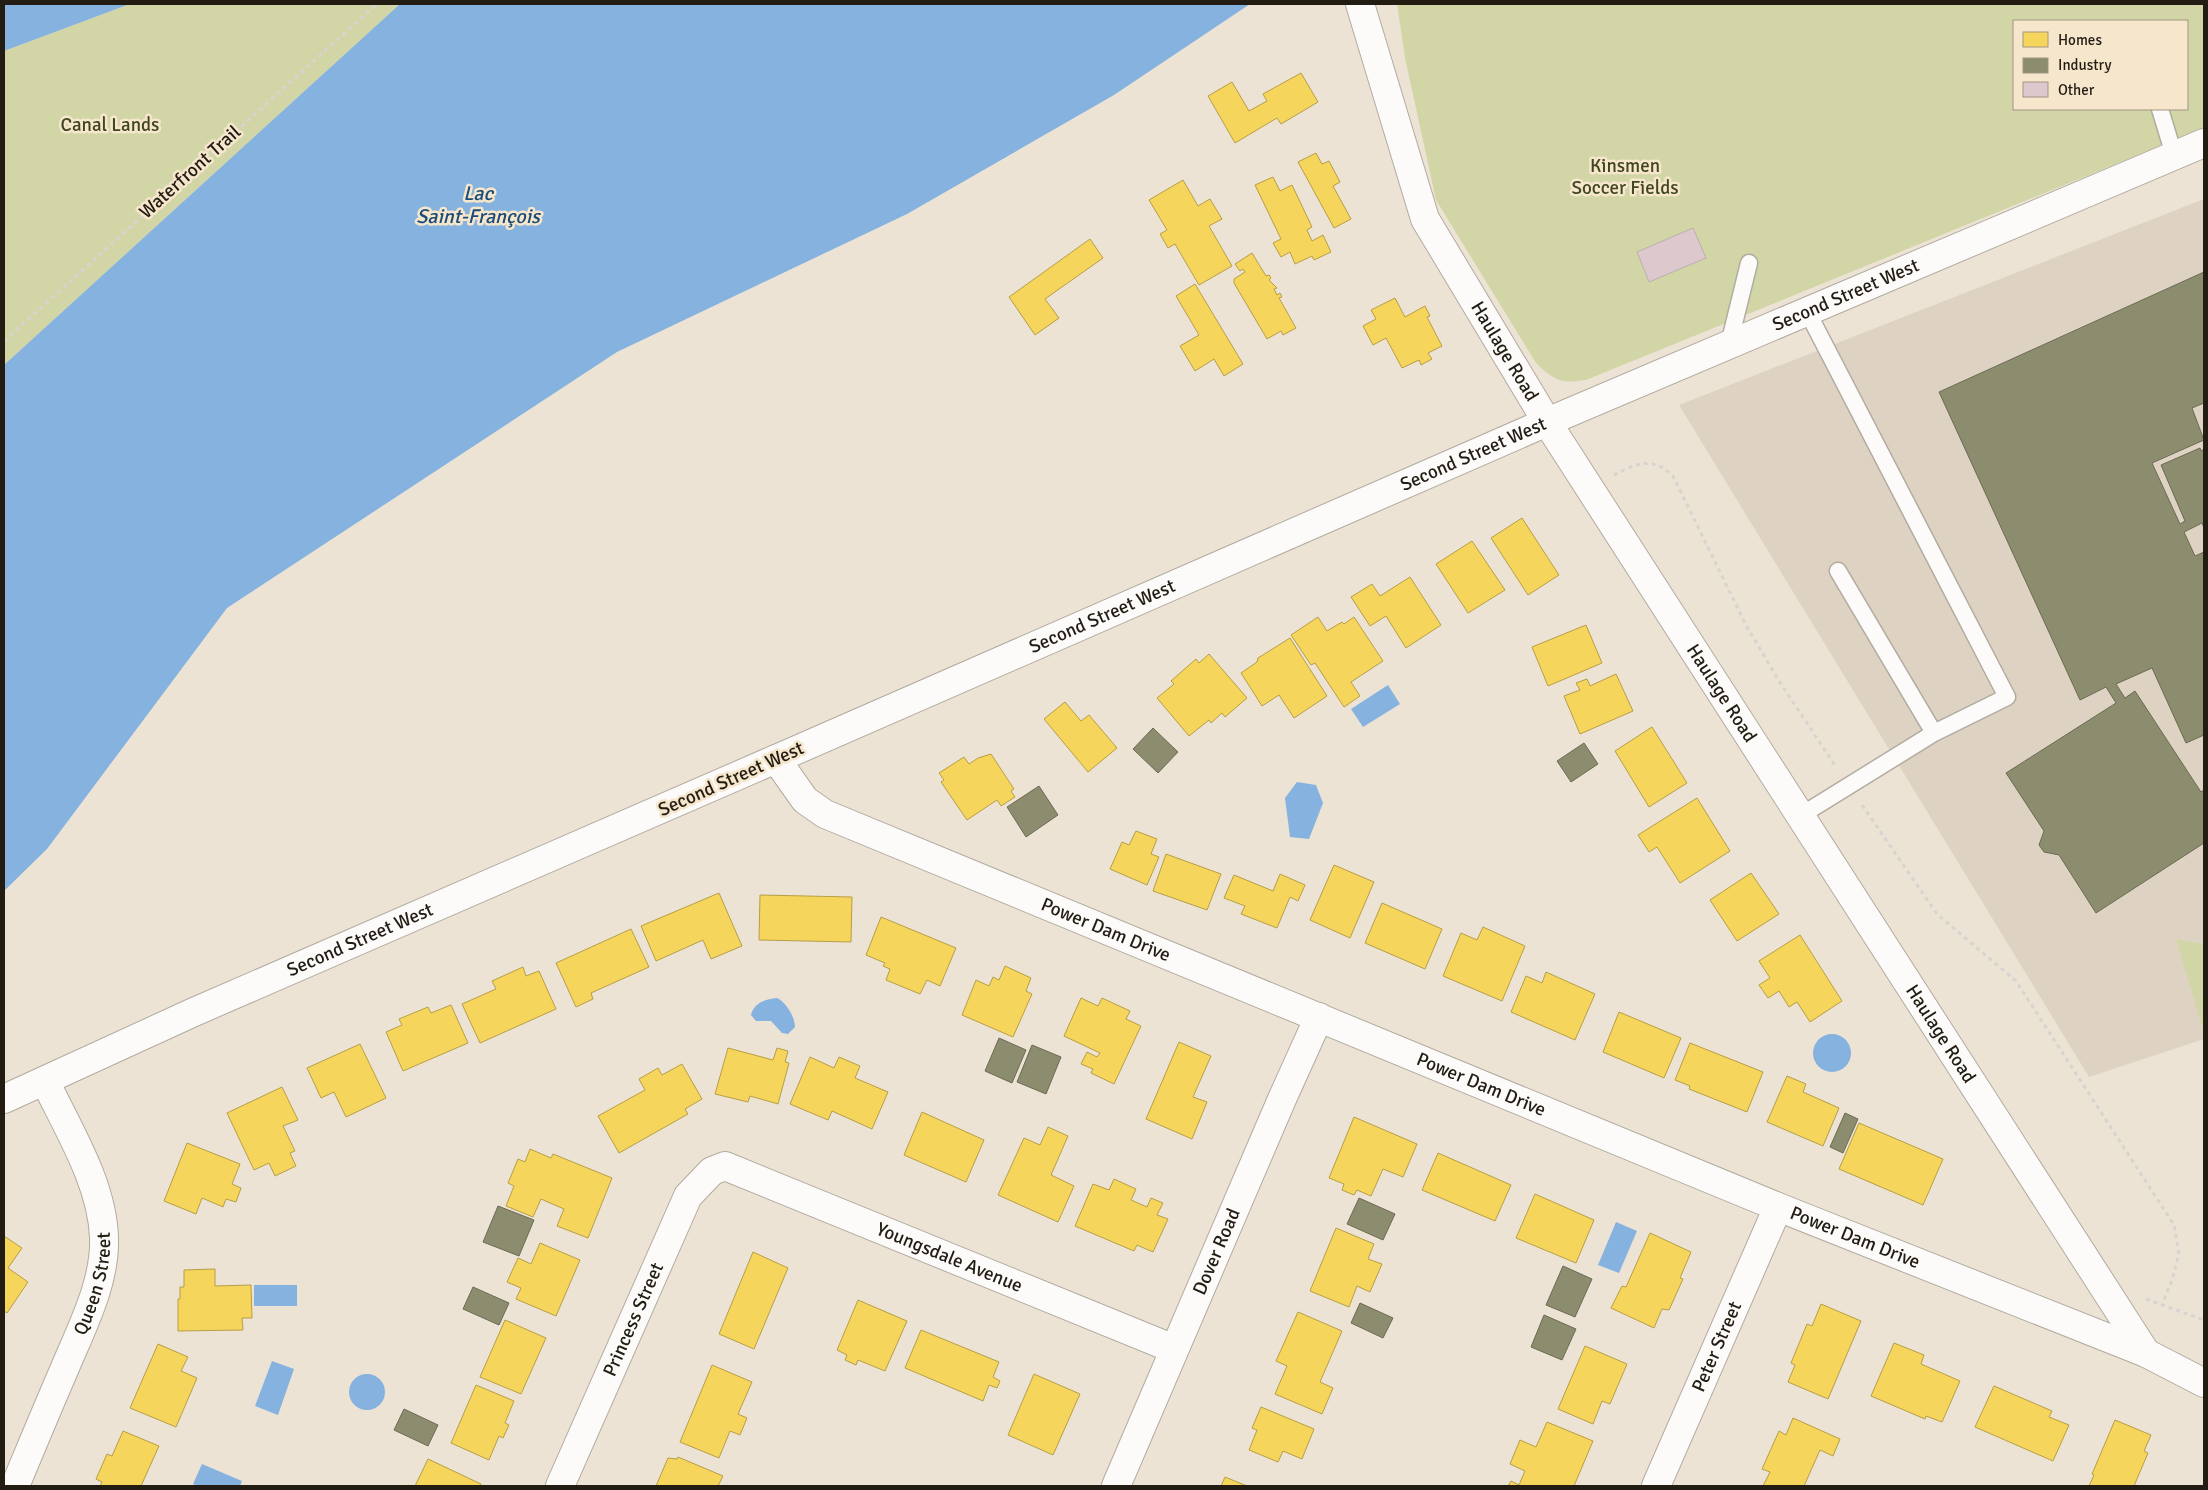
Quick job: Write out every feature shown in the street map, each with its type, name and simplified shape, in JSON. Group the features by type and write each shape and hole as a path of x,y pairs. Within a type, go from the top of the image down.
{"street":[{"name":"Haulage Road","path":"1360,4 1425,219 1547,422 2146,1353"},
{"name":"Second Street West","path":"4,1099 194,1012 1547,422 2204,143"},
{"name":"Power Dam Drive","path":"776,759 805,800 825,814 1778,1207 2146,1353 2204,1383"},
{"name":"Dover Road","path":"1116,1486 1320,1017"},
{"name":"Queen Street","path":"15,1486 79,1334 97,1286 103,1262 104,1236 95,1191 86,1165 45,1081"},
{"name":"Youngsdale Avenue","path":"725,1166 1174,1349"},
{"name":"Princess Street","path":"560,1486 688,1196 712,1171 725,1166"},
{"name":"Peter Street","path":"1656,1486 1778,1207"}],"lane":[{"path":"2160,110 2174,155"},
{"path":"1729,344 1749,264"},
{"path":"1800,816 1934,733 2006,698 1807,311"},
{"path":"1838,571 1934,733"}],"path":[{"name":"Waterfront Trail","path":"4,342 377,4"},
{"path":"1589,487 1625,469 1648,463 1662,466 1673,476 1746,625 1779,681 1848,786 1937,914 2016,982 2174,1225 2179,1254 2172,1280 2162,1305"},
{"path":"2103,1287 2204,1320"}],"shaded area":[{"path":"2204,199 2204,1039 2089,1077 1679,405"}],"green space":[{"name":"Canal Lands","path":"130,4 400,4 4,365 4,51"},
{"name":"Kinsmen Soccer Fields","path":"1397,4 2204,4 2204,128 1586,380 1564,381 1558,379 1547,373 1536,363 1436,200 1405,58"},
{"path":"2176,939 2204,944 2204,1033"}],"water":[{"path":"4,4 130,4 4,51"},
{"name":"Lac Saint-François","path":"400,4 1250,4 1114,95 907,214 617,352 227,608 47,849 4,891 4,365"},
{"path":"1388,685 1400,704 1363,727 1351,709"},
{"path":"1297,782 1316,785 1323,803 1309,839 1290,837 1285,798"},
{"path":"777,998 787,1006 792,1014 795,1027 788,1034 782,1033 771,1021 756,1021 751,1015 755,1007 761,1002"},
{"path":"1832,1034 1845,1040 1851,1053 1845,1066 1832,1072 1819,1066 1813,1053 1819,1040"},
{"path":"1616,1222 1637,1231 1619,1273 1598,1265"},
{"path":"254,1285 297,1285 297,1306 254,1306"},
{"path":"272,1361 294,1369 278,1415 255,1406"},
{"path":"367,1374 374,1375 380,1379 384,1385 384,1399 380,1405 374,1409 367,1410 360,1409 354,1405 350,1399 349,1392 350,1385 354,1379 360,1375"},
{"path":"202,1464 242,1481 240,1486 198,1486 193,1484"}],"building: Homes":[{"path":"1301,73 1318,102 1281,124 1277,118 1235,143 1208,96 1232,82 1249,111 1267,101 1263,94"},
{"path":"1316,153 1322,164 1329,161 1340,182 1333,186 1351,219 1334,228 1298,162"},
{"path":"1273,177 1280,191 1292,185 1312,227 1307,230 1312,241 1323,235 1331,252 1314,260 1312,256 1295,264 1290,252 1281,257 1273,243 1281,239 1255,185"},
{"path":"1183,180 1198,206 1210,199 1222,219 1209,226 1232,266 1199,285 1175,244 1168,248 1160,234 1167,230 1149,200"},
{"path":"1090,239 1103,258 1045,299 1059,318 1035,335 1009,297"},
{"path":"1252,253 1266,276 1269,275 1271,278 1269,280 1277,288 1274,289 1277,295 1280,293 1282,297 1279,298 1296,328 1283,335 1281,331 1267,339 1234,283 1234,279 1245,272 1243,269 1240,271 1235,264"},
{"path":"1195,284 1243,364 1224,376 1214,359 1195,371 1180,346 1199,335 1176,296"},
{"path":"1395,298 1405,317 1425,306 1430,316 1427,317 1442,346 1428,353 1432,359 1421,365 1419,360 1402,368 1386,338 1373,345 1363,326 1376,319 1371,310"},
{"path":"1522,518 1559,575 1528,595 1491,538"},
{"path":"1472,541 1505,590 1468,613 1436,564"},
{"path":"1410,577 1441,625 1406,648 1386,616 1370,626 1351,597 1372,584 1380,596"},
{"path":"1318,617 1327,631 1342,622 1344,624 1354,617 1383,661 1351,682 1360,696 1344,707 1315,663 1311,665 1291,635"},
{"path":"1586,625 1602,663 1548,686 1532,647"},
{"path":"1290,638 1327,696 1294,718 1279,695 1262,706 1241,673 1257,662 1258,658"},
{"path":"1209,654 1247,698 1225,717 1222,713 1211,723 1209,720 1189,736 1157,698 1174,684 1171,681 1196,659 1199,663"},
{"path":"1616,674 1633,711 1580,734 1564,696 1580,690 1576,683 1587,679 1590,686"},
{"path":"1065,702 1081,721 1089,715 1117,748 1088,772 1044,719"},
{"path":"1652,727 1687,783 1649,807 1615,751"},
{"path":"991,754 1014,789 1011,791 1015,797 1001,806 997,800 967,820 941,782 944,780 939,773 964,757 969,764 978,758"},
{"path":"1697,798 1730,851 1680,883 1657,847 1649,852 1638,835"},
{"path":"1136,831 1157,839 1151,854 1159,857 1147,885 1110,869 1122,842 1129,845"},
{"path":"1166,854 1221,874 1207,910 1153,891"},
{"path":"1334,865 1374,882 1350,938 1310,920"},
{"path":"1751,873 1779,914 1737,941 1710,900"},
{"path":"1280,874 1305,885 1298,901 1290,897 1277,928 1241,914 1245,906 1224,898 1234,875 1273,891"},
{"path":"719,893 742,946 711,959 703,940 656,961 641,926"},
{"path":"760,895 852,897 851,942 759,940"},
{"path":"1382,903 1442,929 1425,969 1365,943"},
{"path":"881,917 956,948 940,986 927,980 920,994 886,980 890,969 883,966 885,963 866,955"},
{"path":"1483,927 1525,946 1502,1001 1443,976 1461,933 1477,940"},
{"path":"631,929 649,967 591,993 593,999 576,1007 556,963"},
{"path":"1800,935 1842,1001 1810,1022 1797,1002 1789,1007 1779,991 1768,998 1759,985 1770,978 1759,961"},
{"path":"1005,966 1031,978 1026,991 1032,994 1013,1037 962,1015 976,980 989,986 993,977 999,980"},
{"path":"523,967 526,976 539,971 556,1009 480,1043 462,1004 496,989 492,981"},
{"path":"1546,972 1595,994 1575,1040 1511,1012 1526,976 1542,983"},
{"path":"1081,998 1098,1006 1102,998 1130,1011 1126,1019 1141,1026 1114,1084 1091,1073 1093,1069 1081,1064 1087,1052 1097,1057 1100,1053 1064,1036"},
{"path":"451,1005 468,1043 403,1071 386,1032 402,1025 399,1019 428,1007 431,1013"},
{"path":"1619,1012 1681,1038 1664,1078 1603,1052"},
{"path":"1179,1042 1211,1056 1193,1097 1207,1102 1192,1139 1146,1119"},
{"path":"1690,1043 1763,1072 1747,1112 1689,1089 1690,1086 1675,1080"},
{"path":"360,1044 386,1098 346,1117 334,1092 321,1098 307,1068"},
{"path":"728,1048 773,1060 777,1048 788,1051 785,1062 789,1063 778,1104 750,1096 748,1102 715,1094"},
{"path":"810,1057 834,1068 839,1057 860,1066 855,1078 888,1092 872,1129 832,1111 828,1120 790,1104"},
{"path":"682,1064 702,1099 685,1109 688,1114 619,1153 598,1116 645,1090 639,1079 658,1068 662,1075"},
{"path":"1787,1076 1806,1084 1803,1092 1839,1108 1823,1146 1767,1122"},
{"path":"282,1087 298,1120 283,1126 295,1151 290,1153 296,1166 275,1176 269,1163 254,1170 227,1113"},
{"path":"922,1112 984,1140 966,1182 904,1155"},
{"path":"1354,1117 1417,1144 1403,1177 1383,1169 1371,1196 1357,1190 1354,1195 1342,1190 1344,1184 1329,1178"},
{"path":"1859,1123 1943,1159 1923,1205 1839,1169"},
{"path":"1048,1127 1068,1136 1051,1175 1074,1186 1058,1222 998,1195 1024,1138 1040,1145"},
{"path":"187,1143 240,1164 232,1184 241,1188 236,1202 226,1199 223,1207 202,1198 196,1214 164,1201"},
{"path":"530,1149 551,1158 553,1154 612,1178 588,1238 557,1226 564,1209 541,1199 533,1217 506,1206 514,1186 508,1183 518,1159 525,1162"},
{"path":"1438,1153 1511,1185 1495,1221 1422,1190"},
{"path":"1114,1179 1136,1189 1131,1200 1147,1207 1151,1198 1163,1203 1157,1215 1168,1219 1153,1252 1137,1245 1134,1251 1075,1226 1093,1184 1109,1190"},
{"path":"1535,1194 1594,1220 1576,1263 1516,1238"},
{"path":"1336,1228 1374,1244 1368,1259 1382,1264 1370,1292 1357,1286 1349,1307 1310,1291"},
{"path":"1650,1233 1691,1252 1680,1278 1683,1279 1669,1310 1662,1309 1654,1328 1611,1308 1622,1286 1626,1287"},
{"path":"4,1236 22,1248 8,1268 28,1282 7,1313 4,1311"},
{"path":"540,1243 580,1260 556,1316 516,1299 521,1288 507,1282 518,1258 531,1264"},
{"path":"753,1252 788,1268 754,1349 719,1334"},
{"path":"215,1269 215,1286 251,1285 252,1318 242,1318 243,1330 178,1331 178,1299 180,1299 180,1287 184,1287 184,1270"},
{"path":"858,1300 907,1321 885,1371 858,1360 856,1365 845,1360 847,1355 837,1350"},
{"path":"1821,1304 1861,1321 1828,1399 1788,1382 1795,1365 1791,1363 1807,1324 1812,1326"},
{"path":"1298,1312 1342,1331 1320,1382 1333,1388 1322,1414 1275,1394 1287,1366 1276,1361"},
{"path":"505,1320 546,1338 521,1394 480,1377"},
{"path":"921,1330 999,1362 993,1377 1000,1381 997,1388 989,1385 983,1401 905,1368"},
{"path":"1894,1343 1924,1355 1921,1364 1960,1381 1942,1422 1926,1416 1925,1419 1871,1396"},
{"path":"158,1344 188,1357 181,1371 197,1378 176,1427 130,1408"},
{"path":"1585,1346 1627,1364 1610,1404 1602,1401 1593,1424 1558,1409"},
{"path":"712,1365 752,1382 738,1414 747,1418 740,1435 730,1431 719,1458 680,1442"},
{"path":"1034,1374 1080,1394 1053,1455 1008,1435"},
{"path":"476,1385 514,1401 505,1423 509,1425 503,1438 499,1436 489,1460 451,1443"},
{"path":"1994,1386 2052,1411 2049,1417 2069,1425 2053,1461 1975,1427"},
{"path":"1261,1407 1314,1429 1302,1459 1283,1451 1278,1462 1249,1450 1257,1430 1252,1428"},
{"path":"1793,1418 1840,1439 1833,1456 1820,1450 1804,1486 1763,1486 1770,1472 1762,1469 1779,1431 1786,1435"},
{"path":"2115,1420 2151,1435 2144,1451 2148,1453 2134,1486 2089,1486 2094,1475 2092,1474"},
{"path":"1547,1422 1593,1441 1574,1486 1508,1486 1511,1481 1519,1485 1525,1471 1510,1464 1520,1440 1536,1447"},
{"path":"123,1431 159,1446 141,1486 100,1486 102,1482 96,1479 107,1454 112,1456"},
{"path":"678,1457 723,1476 718,1486 656,1486 668,1458 677,1459"},
{"path":"428,1459 481,1484 481,1486 415,1486"},
{"path":"1225,1477 1247,1486 1221,1486"}],"building: Industry":[{"path":"2204,272 2204,403 2192,408 2204,440 2152,463 2180,524 2185,521 2161,465 2200,448 2201,451 2204,449 2204,528 2202,523 2184,532 2195,556 2204,552 2204,735 2186,743 2152,668 2116,684 2125,698 2135,691 2201,792 2204,790 2204,843 2096,913 2059,855 2044,852 2039,845 2044,831 2006,773 2116,703 2106,687 2080,700 1939,392"},
{"path":"1153,728 1178,752 1158,773 1133,749"},
{"path":"1584,743 1598,764 1571,782 1557,761"},
{"path":"1039,786 1058,815 1026,837 1007,807"},
{"path":"999,1038 1026,1050 1012,1083 985,1071"},
{"path":"1032,1045 1061,1057 1046,1094 1017,1082"},
{"path":"1845,1113 1858,1119 1843,1153 1830,1147"},
{"path":"1359,1198 1395,1214 1383,1240 1347,1224"},
{"path":"498,1206 534,1220 519,1256 483,1242"},
{"path":"1563,1266 1592,1279 1575,1317 1546,1305"},
{"path":"473,1287 509,1303 499,1325 463,1309"},
{"path":"1360,1303 1393,1318 1383,1338 1351,1323"},
{"path":"1544,1315 1576,1329 1562,1360 1531,1347"},
{"path":"404,1409 438,1425 428,1446 394,1430"}],"building: Other":[{"path":"1693,228 1706,258 1649,282 1637,252"}]}
